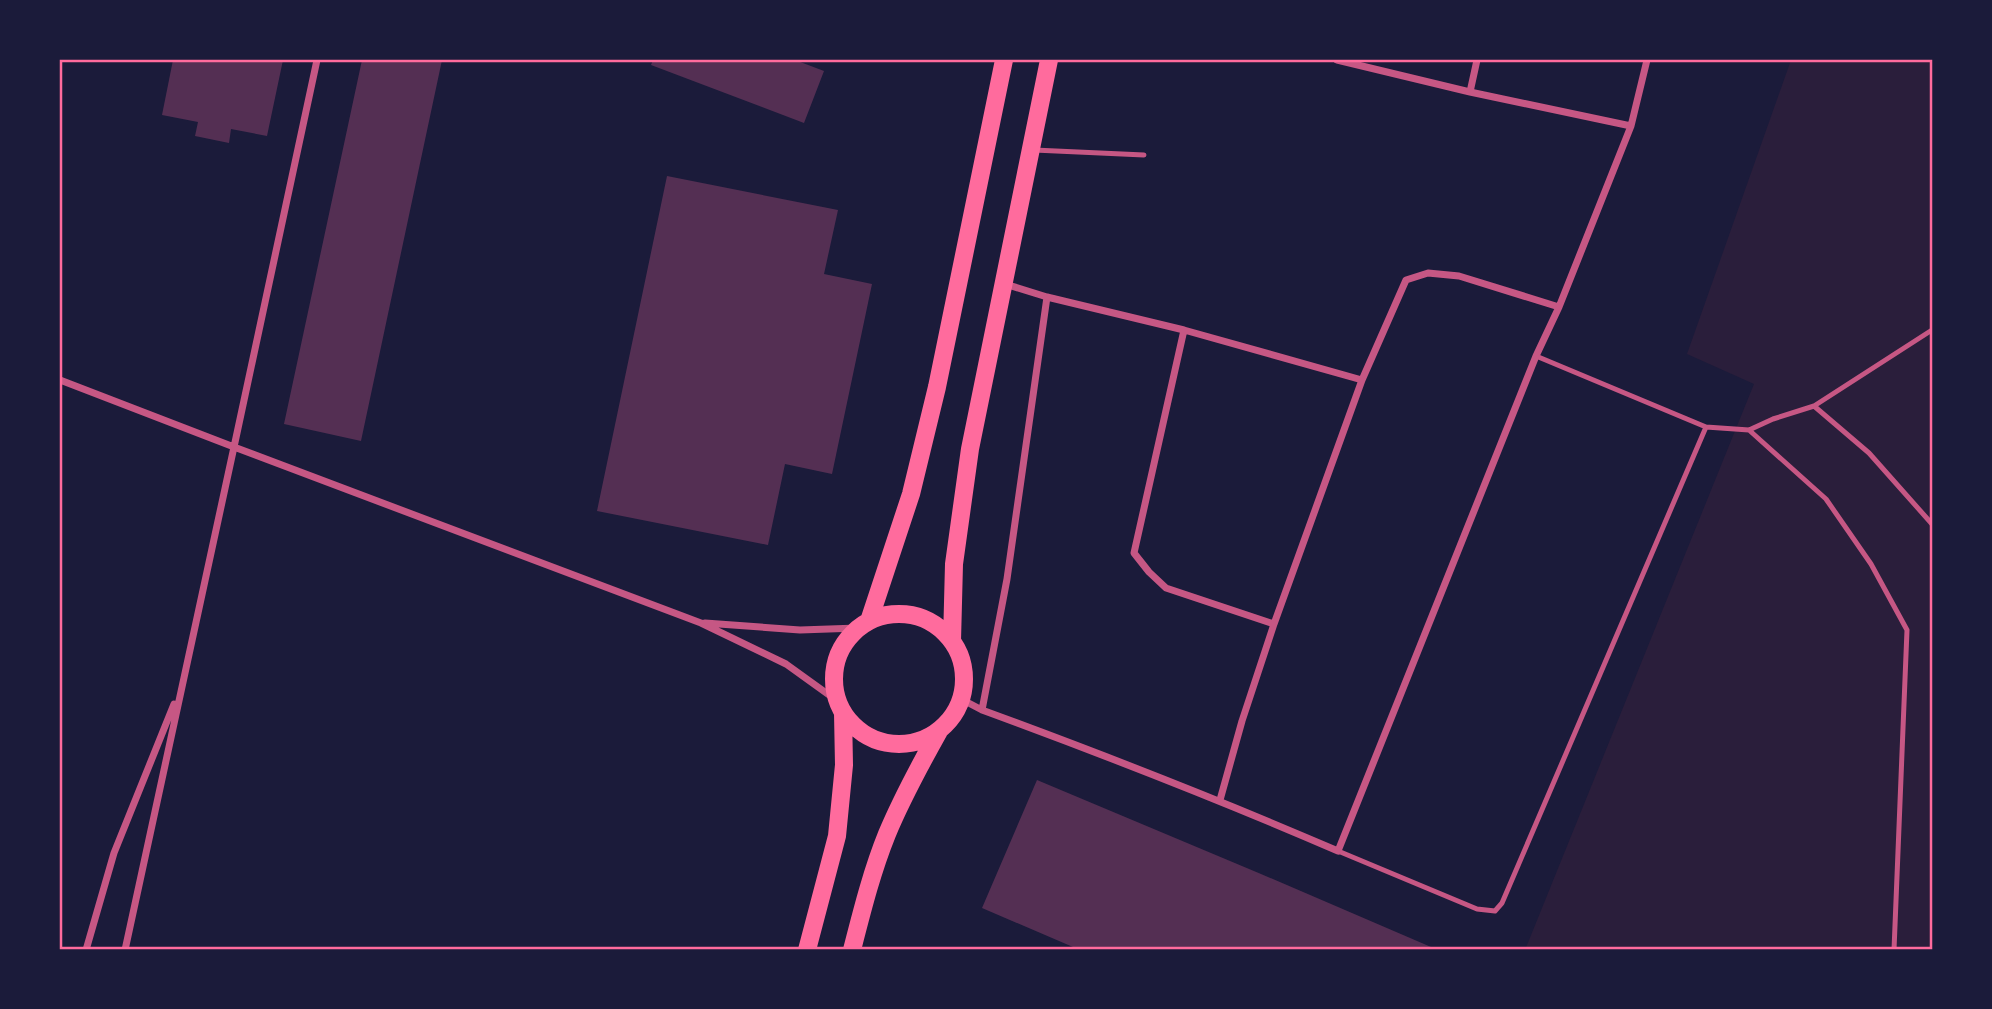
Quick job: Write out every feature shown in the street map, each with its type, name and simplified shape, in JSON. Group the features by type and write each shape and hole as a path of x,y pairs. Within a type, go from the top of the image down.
{"main road":[{"path":"864,625 911,494 937,387 1004,60"},
{"path":"952,641 954,564 970,449 1049,60"},
{"path":"807,950 837,835 844,765 839,707 833,681 836,661 845,643 864,625 887,615 905,614 923,618 939,628 952,641 961,659 964,679 961,699 952,716 939,731 910,783 887,835 869,886 852,950"},
{"path":"839,707 857,730 876,741 898,745 919,742 939,731"}],"street":[{"path":"125,950 317,60"},
{"path":"1337,60 1631,126"},
{"path":"1470,92 1477,60"},
{"path":"961,699 982,710 1126,762 1338,851 1631,126 1647,60"},
{"path":"1220,800 1241,721 1274,624 1362,380 1406,280 1428,272 1460,276 1559,307"},
{"path":"1003,284 1184,330 1362,380"},
{"path":"982,710 1007,579 1047,297"},
{"path":"1184,330 1134,553 1166,588 1274,624"},
{"path":"60,380 701,623 786,664 839,707"},
{"path":"701,623 800,630 864,625"},
{"path":"86,950 114,853 182,684"}],"lane":[{"path":"1031,150 1144,155"},
{"path":"1536,356 1706,427 1749,430 1814,406 1933,330"},
{"path":"1814,406 1869,453 1933,524"},
{"path":"1338,851 1477,909 1495,911 1502,903 1706,427"},
{"path":"1749,430 1826,499 1871,564 1907,630 1894,950"}],"shaded area":[{"path":"1791,60 1932,60 1932,949 1525,950 1754,384 1687,354"}],"building":[{"path":"173,60 283,60 267,136 231,129 229,143 195,136 198,122 162,115"},
{"path":"362,60 442,60 361,441 284,424"},
{"path":"653,60 795,60 824,71 804,123 651,65"},
{"path":"667,176 838,210 824,274 872,284 832,474 785,464 768,545 597,511"},
{"path":"1037,780 1438,950 1080,950 982,908"}]}
